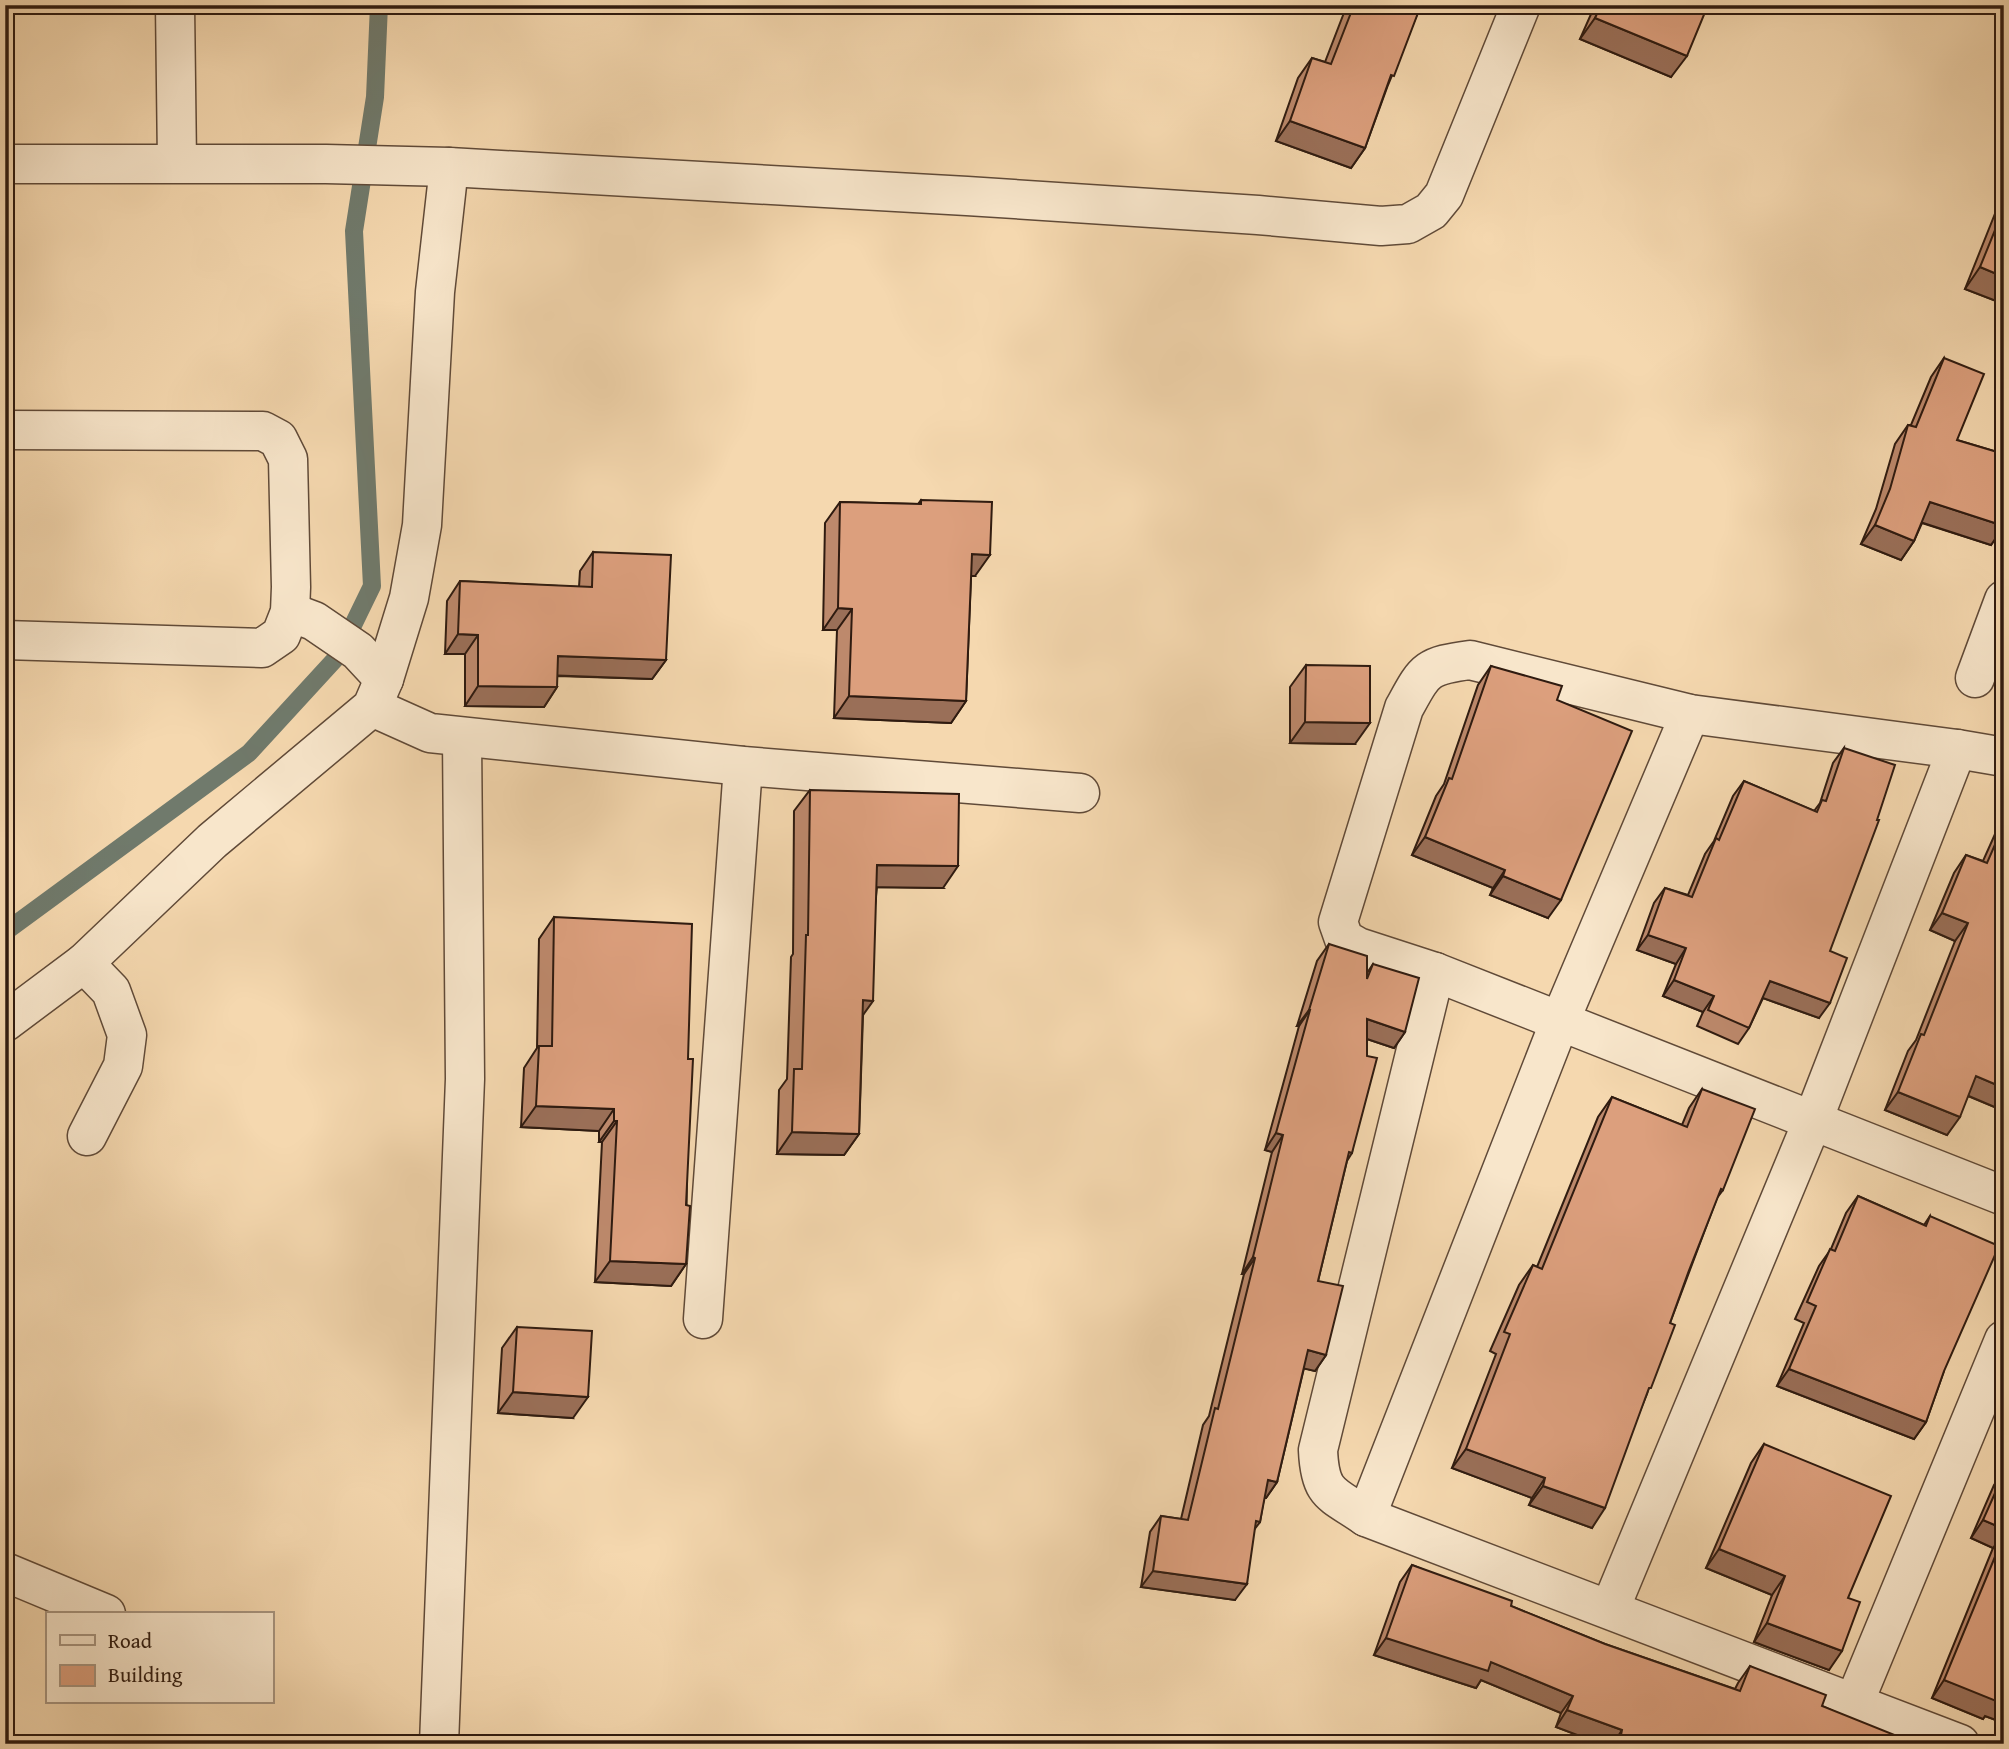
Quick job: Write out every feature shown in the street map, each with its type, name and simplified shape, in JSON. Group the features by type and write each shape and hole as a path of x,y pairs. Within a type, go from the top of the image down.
{"street":[{"path":"175,5 177,163"},
{"path":"5,164 326,164 439,167 981,197 1258,215 1332,224 1408,224 1431,211 1444,195 1521,5"},
{"path":"5,1021 84,963 212,841 378,693 409,598 422,525 439,167"},
{"path":"5,430 263,430 278,439 288,459 302,617"},
{"path":"1975,678 2004,600"},
{"path":"302,617 358,651 378,693 430,733 743,766 1080,793"},
{"path":"5,640 262,648 302,617"},
{"path":"2004,757 1689,714 1470,660 1441,664 1422,676 1404,708 1338,922 1344,939 1358,947 1435,972 2004,1196"},
{"path":"1366,1517 1560,1021 1689,714"},
{"path":"439,1744 465,1079 462,737"},
{"path":"1610,1609 1813,1120 1957,749"},
{"path":"703,1319 743,766"},
{"path":"84,963 111,991 127,1035 123,1066 87,1136"},
{"path":"1435,972 1318,1450 1319,1472 1324,1487 1366,1517 1960,1744"},
{"path":"1854,1703 2004,1340"},
{"path":"5,1572 101,1612"}],"building":[{"path":"1354,5 1421,5 1394,76 1391,75 1365,148 1290,121 1312,58 1331,64"},
{"path":"1601,5 1708,5 1687,56 1595,18"},
{"path":"2004,208 2004,277 1980,267"},
{"path":"1944,358 1984,374 1957,440 2004,454 2004,526 1930,502 1914,541 1875,525 1890,489 1908,425 1916,427"},
{"path":"921,500 992,502 990,555 972,554 966,701 849,696 852,609 838,608 840,502 921,504"},
{"path":"593,552 671,555 666,660 558,656 557,687 478,686 478,635 458,634 460,581 592,587"},
{"path":"1306,665 1370,666 1370,723 1305,722"},
{"path":"1491,666 1562,686 1557,700 1632,731 1561,900 1503,876 1505,870 1425,837 1449,778 1452,779"},
{"path":"1844,748 1895,765 1879,820 1830,951 1847,958 1830,1003 1770,981 1749,1028 1708,1010 1714,996 1674,980 1686,948 1648,935 1665,888 1692,897 1716,838 1719,840 1744,781 1817,812 1822,800 1826,801"},
{"path":"810,790 959,794 958,866 877,865 873,1001 863,1000 859,1134 792,1132 794,1069 802,1069 808,935"},
{"path":"2004,824 2004,1088 1976,1076 1960,1117 1898,1092 1921,1034 1924,1035 1968,923 1942,913 1966,855 1987,863"},
{"path":"554,917 692,924 688,1059 693,1059 686,1264 610,1261 617,1121 614,1121 614,1109 536,1106 539,1046 552,1046"},
{"path":"1329,944 1367,956 1367,979 1373,964 1419,978 1405,1032 1367,1019 1367,1056 1377,1058 1352,1153 1349,1152 1318,1281 1343,1286 1326,1355 1308,1350 1277,1482 1268,1480 1260,1522 1256,1521 1247,1584 1153,1571 1161,1516 1188,1520 1215,1408 1218,1409 1283,1135 1276,1133"},
{"path":"1702,1089 1755,1109 1688,1273 1670,1323 1675,1325 1605,1508 1543,1486 1545,1478 1466,1449 1510,1334 1504,1332 1533,1265 1542,1269 1612,1097 1687,1127"},
{"path":"1858,1196 1926,1226 1930,1216 1999,1246 1944,1371 1926,1422 1789,1369 1816,1306 1807,1302 1830,1249 1835,1251"},
{"path":"517,1327 592,1331 588,1397 513,1392"},
{"path":"1764,1444 1891,1496 1848,1598 1860,1602 1842,1651 1767,1623 1785,1576 1719,1549"},
{"path":"2004,1473 2004,1529 1983,1520"},
{"path":"2004,1535 2004,1701 1997,1698 1996,1701 1944,1680"},
{"path":"1412,1565 1512,1601 1511,1606 1605,1644 1740,1691 1750,1666 1826,1695 1822,1706 1907,1740 1905,1744 1646,1744 1621,1735 1622,1730 1567,1710 1573,1696 1491,1662 1488,1671 1386,1638"}],"waterway":[{"path":"5,932 249,753 338,656 372,586 354,231 375,97 379,5"}]}
